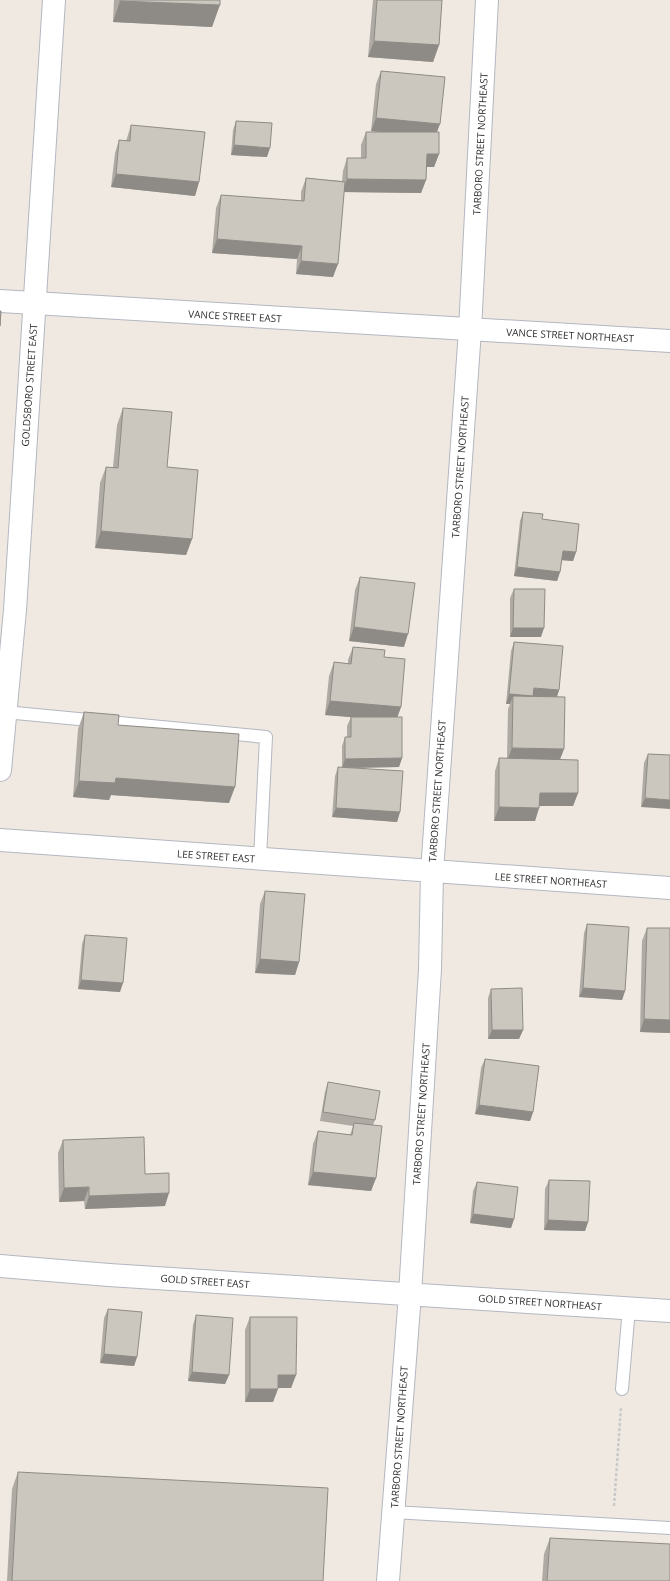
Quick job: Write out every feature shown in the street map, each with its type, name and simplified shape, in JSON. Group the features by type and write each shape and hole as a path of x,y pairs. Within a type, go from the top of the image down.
{"street":[{"name":"GOLDSBORO STREET EAST","path":"0,770 15,610 54,0"},
{"name":"TARBORO STREET NORTHEAST","path":"388,1581 410,1294 430,970 432,872 470,330 487,0"},
{"name":"VANCE STREET EAST","path":"0,301 470,330"},
{"name":"VANCE STREET NORTHEAST","path":"470,330 670,341"},
{"name":"LEE STREET EAST","path":"0,840 432,872"},
{"name":"LEE STREET NORTHEAST","path":"432,872 670,888"},
{"name":"GOLD STREET EAST","path":"0,1266 109,1275 410,1294"},
{"name":"GOLD STREET NORTHEAST","path":"410,1294 670,1311"}],"lane":[{"path":"5,712 266,737 260,860"},
{"path":"622,1389 629,1308"},
{"path":"393,1512 670,1528"}],"path":[{"path":"613,1525 622,1389"}],"building":[{"path":"220,0 220,5 120,1"},
{"path":"377,0 442,0 439,45 374,41"},
{"path":"381,71 445,77 440,124 376,118"},
{"path":"236,121 272,123 270,148 234,145"},
{"path":"131,125 205,132 199,182 116,174 119,140 130,141"},
{"path":"366,132 439,132 439,154 427,154 426,180 347,179 347,158 366,158"},
{"path":"306,178 345,182 338,264 301,261 302,246 217,239 221,195 304,201"},
{"path":"123,408 172,412 167,467 198,470 192,539 101,531 106,467 118,468"},
{"path":"523,512 543,514 542,519 579,524 576,552 563,551 560,572 517,567"},
{"path":"360,577 415,583 408,634 354,627"},
{"path":"514,589 545,589 544,628 513,628"},
{"path":"514,642 563,646 559,690 534,688 533,696 509,694"},
{"path":"353,647 385,650 384,657 405,659 401,707 330,701 334,662 351,664"},
{"path":"513,696 565,697 564,749 512,748"},
{"path":"84,712 119,715 118,725 239,734 235,787 116,778 115,783 79,781"},
{"path":"351,717 402,717 402,758 345,759 345,737 351,737"},
{"path":"648,754 670,755 670,800 645,798"},
{"path":"499,758 578,760 578,793 540,793 539,808 499,807"},
{"path":"338,767 403,771 400,812 336,808"},
{"path":"265,891 305,894 299,962 260,959"},
{"path":"587,924 629,927 625,991 583,988"},
{"path":"647,928 670,928 670,1020 644,1019"},
{"path":"85,935 127,938 123,983 81,980"},
{"path":"522,988 523,1030 492,1030 491,989"},
{"path":"485,1059 539,1066 533,1112 479,1105"},
{"path":"328,1082 380,1091 375,1120 323,1112"},
{"path":"354,1123 382,1126 376,1178 313,1172 318,1131 352,1135"},
{"path":"144,1137 145,1174 169,1173 169,1193 89,1196 89,1187 64,1188 63,1140"},
{"path":"549,1180 590,1181 588,1222 548,1220"},
{"path":"477,1182 518,1187 514,1219 473,1214"},
{"path":"108,1309 142,1312 137,1357 104,1354"},
{"path":"196,1315 233,1318 229,1375 192,1372"},
{"path":"250,1317 297,1317 296,1375 278,1375 278,1389 250,1389"},
{"path":"18,1472 328,1488 323,1581 12,1581"},
{"path":"550,1538 670,1544 670,1581 547,1581"}]}
